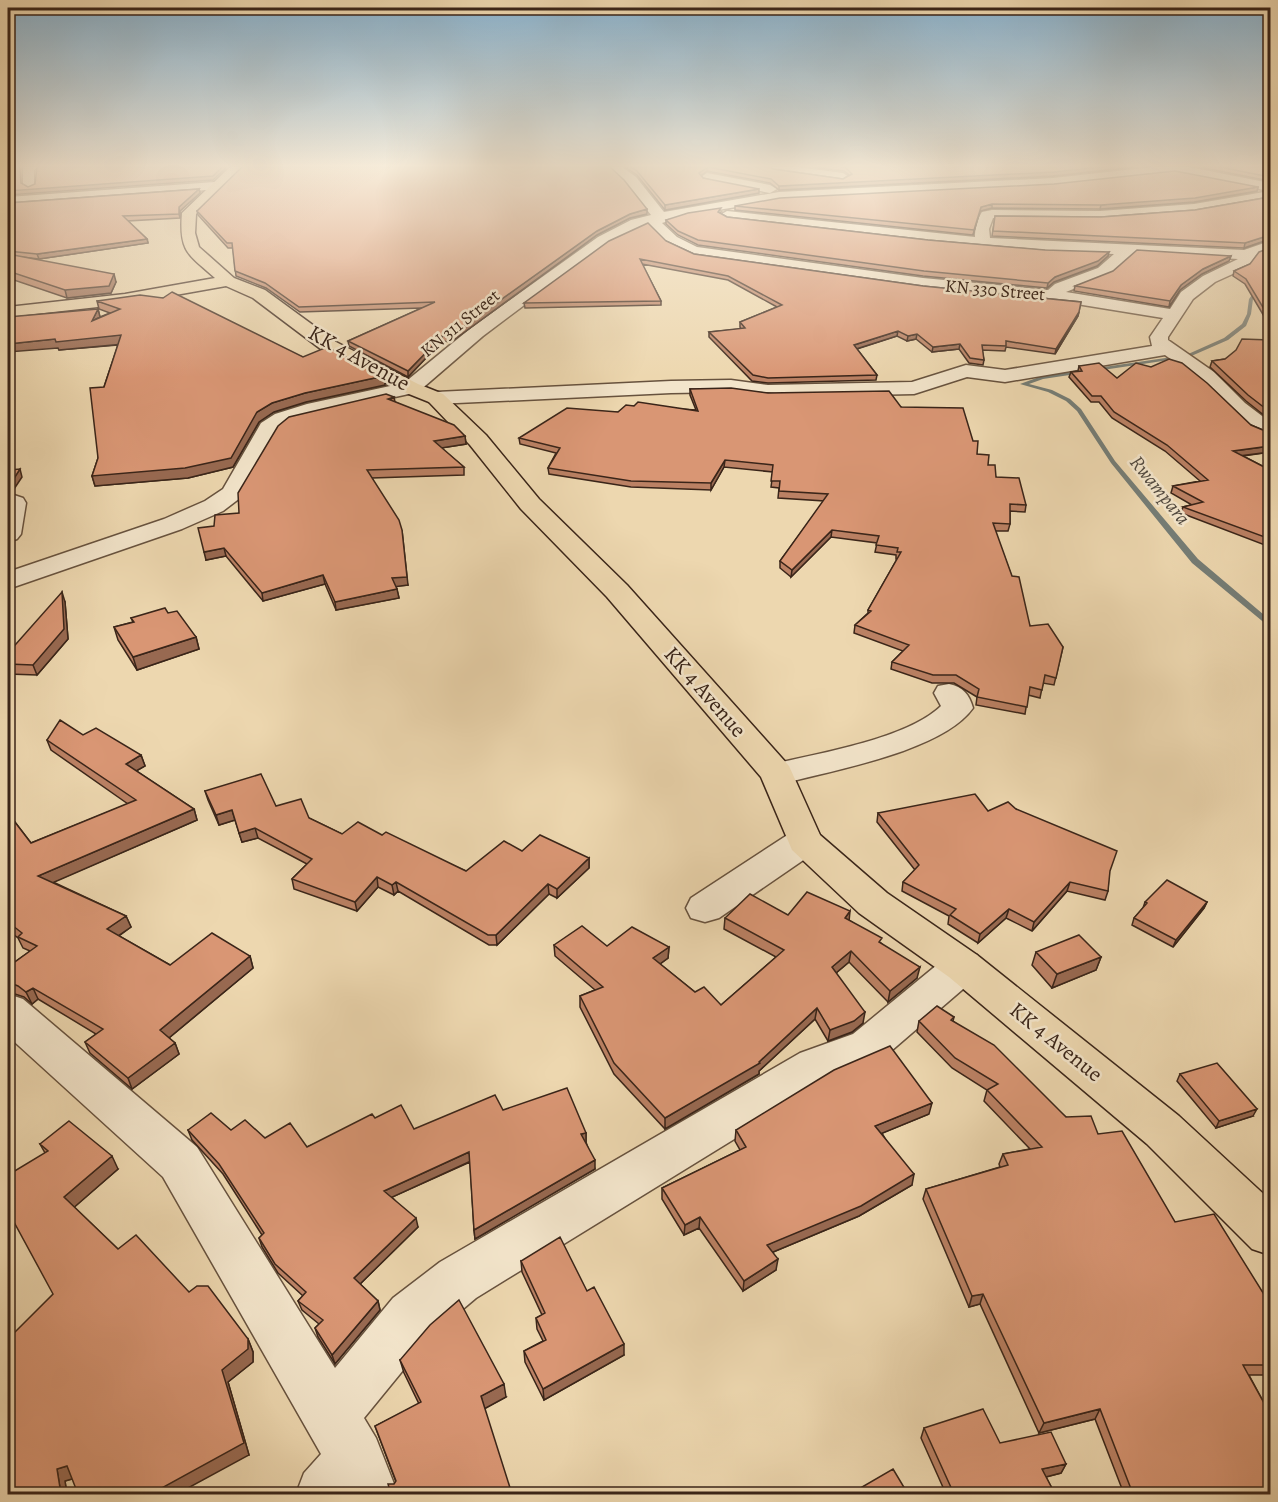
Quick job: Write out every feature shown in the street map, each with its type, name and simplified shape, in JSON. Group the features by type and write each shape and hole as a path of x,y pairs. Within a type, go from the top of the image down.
{"main road":[{"name":"KK 4 Avenue","path":"189,237 192,249 228,281 259,294 329,346 423,393 478,440 530,504 617,591 777,774 805,841 873,903 963,966 1163,1130 1270,1232"},
{"path":"8,312 105,302 228,281"}],"street":[{"name":"KN 311 Street","path":"423,393 487,325 609,237"},
{"name":"KN 330 Street","path":"669,237 677,244 694,251 716,256 923,284 1052,295 1174,315"},
{"path":"920,237 1053,247 1110,250 1131,248 1248,255 1270,245"},
{"path":"983,237 983,242"},
{"path":"1052,295 1061,288 1104,271 1131,248"},
{"path":"1248,255 1242,264 1209,279 1187,296 1159,337 1159,342 1207,376 1238,407 1270,432"},
{"path":"8,581 174,524 214,506 232,493 268,428 282,418 308,410 423,393 506,396 731,386 768,391 915,388 966,372 1005,376 1167,349"},
{"path":"8,500 14,503 8,534"},
{"path":"777,774 897,741 931,728 948,718 957,708 955,699 949,693"},
{"path":"705,908 805,841"},
{"path":"345,1466 376,1363 412,1317 458,1280 816,1066 868,1046 963,966"},
{"path":"8,1011 180,1162 345,1466"}],"building":[{"path":"8,237 145,237 147,239 37,254 8,251"},
{"path":"221,237 588,237 450,336 442,336 408,371 348,341 435,302 299,307 265,283 235,271 232,243 227,243"},
{"path":"617,237 662,237 694,254 923,286 1081,302 1079,312 1056,349 1006,341 1006,346 982,345 984,360 970,358 960,344 933,347 917,334 908,336 898,331 854,345 877,375 768,378 753,375 709,332 745,328 740,322 782,305 728,276 640,259 661,301 524,303"},
{"path":"692,237 903,237 1045,250 1109,252 1098,261 1055,277 1048,283 924,271 698,240"},
{"path":"1121,237 1263,237 1245,243"},
{"path":"1270,248 1270,319 1246,279 1234,271 1250,264 1259,252"},
{"path":"1137,250 1231,256 1203,269 1181,285 1170,301 1075,286 1113,271"},
{"path":"8,254 114,274 109,286 65,290 8,271"},
{"path":"172,292 303,357 327,347 384,376 305,393 272,403 257,412 231,458 185,468 92,476 98,458 90,388 104,387 121,335 56,342 55,339 8,344 8,317 98,309 92,321 120,309 97,301 140,295 163,298"},
{"path":"1242,339 1270,340 1270,412 1212,361 1225,359 1236,350"},
{"path":"1169,359 1182,363 1207,383 1251,425 1270,433 1270,446 1233,451 1270,470 1270,539 1183,507 1203,502 1173,486 1208,480 1167,445 1114,412 1101,396 1092,396 1071,372 1082,371 1079,366 1099,363 1117,378 1136,363 1151,367"},
{"path":"731,388 768,393 889,391 901,407 963,408 973,441 978,441 977,454 989,455 988,465 995,465 996,477 1019,478 1026,505 1010,504 1010,524 993,523 1012,576 1019,577 1030,626 1048,624 1063,647 1056,678 1045,675 1042,690 1030,687 1027,707 977,697 979,689 956,675 933,675 892,662 909,645 855,625 871,611 868,610 901,552 897,552 898,548 876,545 879,536 832,530 792,570 780,561 828,494 779,491 780,481 771,481 773,465 725,460 711,483 631,481 548,468 560,448 519,438 567,408 618,412 626,405 634,406 638,402 698,411 690,389"},
{"path":"386,394 394,397 388,399 454,425 465,436 434,441 464,467 367,470 399,520 402,530 407,577 392,578 397,589 335,602 323,575 262,593 224,548 204,552 198,528 214,526 215,515 239,513 238,493 278,426 289,417"},
{"path":"20,469 10,485 8,485 8,470"},
{"path":"62,592 64,629 33,665 8,664 8,653"},
{"path":"165,608 168,613 177,611 196,637 133,657 114,627 134,622 131,618"},
{"path":"60,720 83,735 96,728 141,755 126,764 194,809 38,876 126,916 107,929 170,965 212,933 250,956 160,1030 175,1043 128,1078 85,1042 103,1029 33,988 26,992 8,982 8,967 37,946 18,937 22,933 8,922 8,813 31,843 136,800 47,740"},
{"path":"261,774 276,806 301,799 309,818 342,834 358,822 382,835 386,832 466,871 504,841 522,851 540,835 589,858 557,889 548,884 496,935 488,935 396,882 392,885 377,877 355,902 292,879 312,859 255,828 239,833 232,810 216,815 205,791"},
{"path":"975,794 988,811 1008,802 1016,809 1117,851 1110,871 1108,891 1070,882 1034,922 1009,909 980,934 950,915 956,909 903,882 919,865 878,813"},
{"path":"1167,880 1207,902 1176,940 1134,918 1147,903 1145,902"},
{"path":"807,892 850,911 845,918 882,938 879,942 920,967 890,991 851,951 832,967 865,1012 854,1021 830,1030 817,1008 760,1063 665,1118 614,1063 580,996 603,987 554,945 582,926 607,946 632,927 669,947 653,958 695,992 704,987 721,1005 784,950 725,918 750,894 788,915"},
{"path":"1079,935 1101,957 1057,974 1036,952"},
{"path":"937,1006 954,1017 951,1020 994,1045 1066,1117 1091,1116 1098,1134 1122,1131 1175,1222 1214,1214 1270,1304 1270,1365 1243,1365 1270,1414 1270,1488 1253,1492 1254,1494 1133,1494 1100,1409 1044,1423 983,1294 972,1296 926,1189 1008,1165 1003,1154 1042,1147 987,1090 998,1084 955,1058 919,1021"},
{"path":"890,1046 932,1103 875,1126 914,1174 861,1206 767,1245 778,1259 744,1281 700,1217 685,1225 662,1188 746,1147 736,1130 834,1070"},
{"path":"1217,1063 1257,1109 1219,1121 1180,1074"},
{"path":"567,1088 586,1133 581,1134 595,1160 474,1230 469,1152 384,1191 416,1218 354,1278 378,1301 332,1355 315,1328 323,1320 298,1301 306,1292 275,1264 259,1238 264,1233 219,1164 188,1130 211,1113 231,1130 245,1120 265,1138 290,1123 307,1147 372,1114 375,1118 401,1105 414,1129 495,1095 503,1110"},
{"path":"69,1121 112,1156 64,1197 118,1249 136,1235 189,1292 197,1286 208,1286 248,1339 248,1349 222,1370 244,1443 158,1490 160,1494 78,1494 67,1466 57,1469 61,1494 8,1494 8,1339 53,1294 8,1211 8,1175 48,1151 40,1144"},
{"path":"560,1237 587,1291 594,1287 624,1344 543,1389 524,1351 546,1340 536,1318 545,1313 521,1261"},
{"path":"459,1300 504,1384 481,1396 512,1494 391,1494 388,1484 394,1484 396,1481 375,1426 421,1402 400,1360 430,1325"},
{"path":"983,1409 1000,1443 1051,1432 1066,1464 1042,1469 1055,1494 954,1494 924,1428"},
{"path":"893,1469 908,1494 850,1494"}],"waterway":[{"name":"Rwampara","path":"1270,283 1259,289 1251,299 1249,314 1244,325 1226,339 1187,356 1042,378 1023,384 1050,391 1068,400 1079,410 1113,462 1195,561 1270,623"}]}
